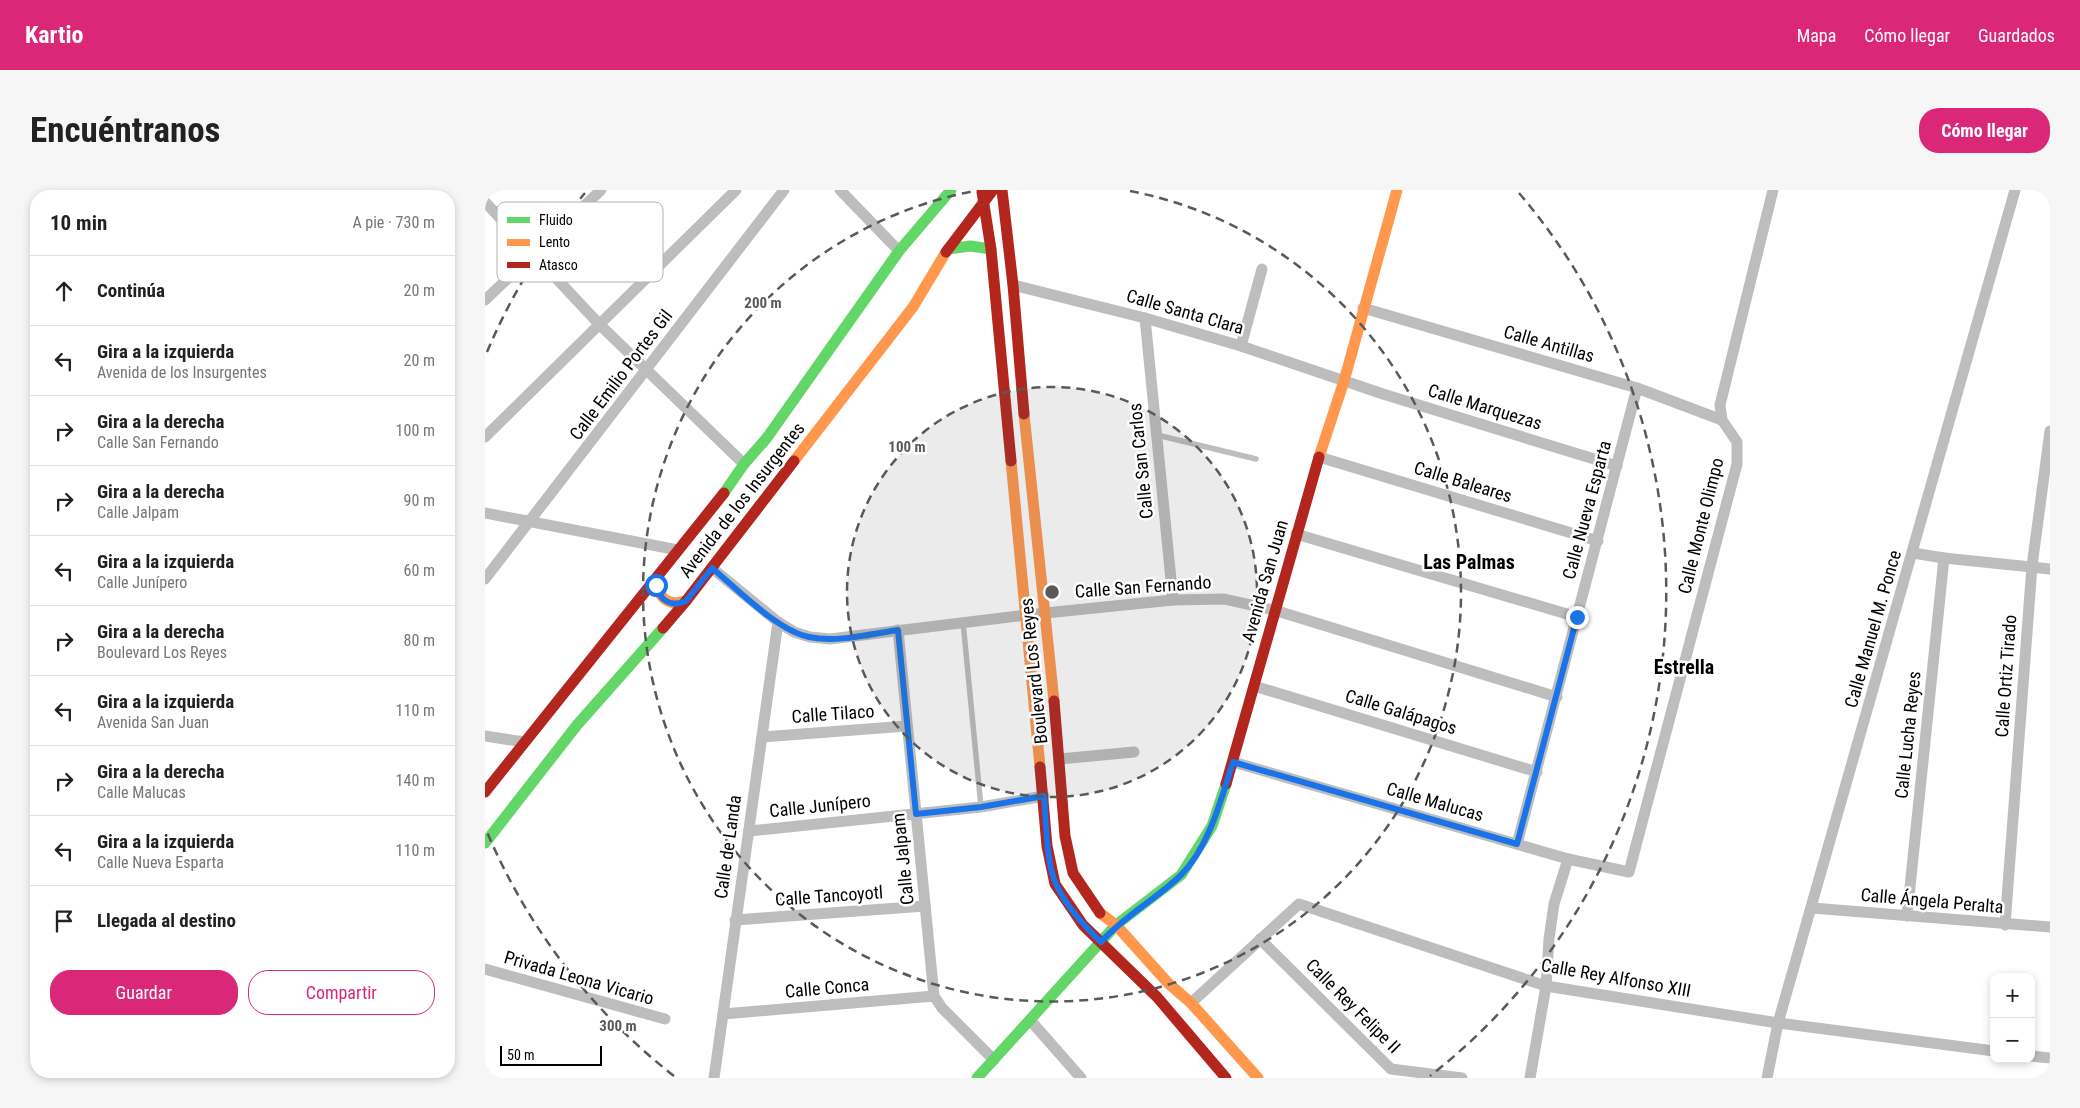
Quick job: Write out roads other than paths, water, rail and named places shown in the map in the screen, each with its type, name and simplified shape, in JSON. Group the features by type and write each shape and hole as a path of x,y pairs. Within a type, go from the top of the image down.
{"main road":[{"name":"Avenida de los Insurgentes","path":"485,792 547,712 717,502 744,464 766,439 899,251 951,190"},
{"name":"Avenida de los Insurgentes","path":"485,843 577,725 686,601 712,568 913,307 983,196 993,190"},
{"name":"Boulevard Los Reyes","path":"1002,190 1013,285 1033,513 1046,613 1060,759 1065,836 1073,873 1101,914 1116,925 1169,984 1191,1003 1258,1078"},
{"name":"Avenida San Juan","path":"977,1078 1116,925 1181,875 1212,826 1233,762 1296,534 1344,381 1397,190"},
{"name":"Boulevard Los Reyes","path":"983,196 991,249 1044,796 1047,846 1055,884 1083,925 1157,997 1226,1078"},
{"path":"948,250 970,246 991,249"},
{"path":"1004,390 1022,389"},
{"path":"656,579 657,591 665,601 676,604 686,601"},
{"path":"547,712 558,711 575,720 577,725"}],"street":[{"path":"588,202 601,190"},
{"path":"663,261 736,190"},
{"name":"Calle Emilio Portes Gil","path":"485,579 531,522 784,190"},
{"path":"840,190 899,251"},
{"path":"1722,420 1720,405 1773,190"},
{"name":"Calle Manuel M. Ponce","path":"1767,1078 1778,1023 2015,190"},
{"path":"485,202 497,215"},
{"path":"1241,346 1263,269"},
{"path":"485,300 504,282"},
{"path":"560,282 646,371 744,464"},
{"path":"485,437 642,282"},
{"name":"Calle Santa Clara","path":"1013,285 1145,318 1241,346 1344,381"},
{"name":"Calle Antillas","path":"1363,308 1637,388 1722,420"},
{"name":"Calle San Carlos","path":"1145,318 1173,600"},
{"name":"Calle Marquezas","path":"1344,381 1617,466"},
{"name":"Calle Nueva Esparta","path":"1517,844 1637,388"},
{"name":"Calle Monte Olimpo","path":"1629,872 1737,464 1737,442 1722,420"},
{"name":"Calle Ortiz Tirado","path":"2005,925 2032,566 2050,431"},
{"name":"Calle Baleares","path":"1319,457 1597,541"},
{"path":"485,513 678,550"},
{"path":"1296,534 1577,617"},
{"path":"1913,553 2050,569"},
{"name":"Calle Lucha Reyes","path":"1907,916 1944,558"},
{"name":"Calle San Fernando","path":"712,568 778,622 794,632 820,638 1173,600 1224,599 1274,610 1557,696"},
{"name":"Calle de Landa","path":"714,1078 778,622"},
{"name":"Calle Jalpam","path":"898,630 934,996"},
{"name":"Calle Galápagos","path":"1254,686 1537,772"},
{"name":"Calle Tilaco","path":"762,737 907,726"},
{"path":"485,736 524,742"},
{"path":"1060,759 1134,752"},
{"name":"Calle Malucas","path":"1233,762 1568,859 1629,872"},
{"name":"Calle Junípero","path":"749,831 981,807 1044,796"},
{"path":"1530,1078 1546,986 1549,939 1554,904 1568,859"},
{"name":"Calle Rey Alfonso XIII","path":"1191,1003 1299,904 1546,986 1778,1023 1990,1050"},
{"name":"Calle Tancoyotl","path":"735,920 925,906"},
{"name":"Calle Ángela Peralta","path":"1811,908 2005,925 2050,927"},
{"name":"Calle Rey Felipe II","path":"1260,939 1391,1069 1462,1078"},
{"name":"Privada Leona Vicario","path":"485,970 665,1020"},
{"path":"934,996 937,1003 994,1060"},
{"name":"Calle Conca","path":"723,1014 934,996"},
{"path":"1030,1020 1081,1078"},
{"path":"2035,1056 2050,1058"}],"lane":[{"path":"1157,435 1256,459"},
{"path":"963,622 981,807"}],"district":[{"name":"Las Palmas","path":"1469,562"},
{"name":"Estrella","path":"1684,667"}]}
